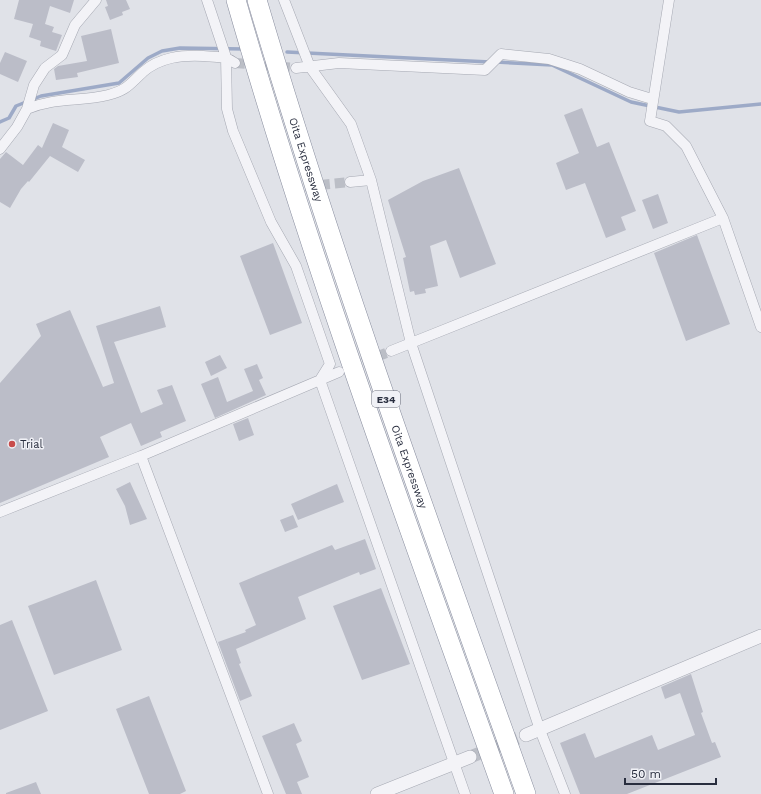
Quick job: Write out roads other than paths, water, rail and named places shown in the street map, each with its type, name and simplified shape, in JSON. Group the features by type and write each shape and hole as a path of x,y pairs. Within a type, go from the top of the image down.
{"highway":[{"name":"Oita Expressway","path":"236,0 261,89 347,351 504,794"},
{"name":"Oita Expressway","path":"257,0 319,202 366,343 526,794"}],"street":[{"path":"0,149 17,127 27,108 34,85 45,68 62,54 75,25 96,0"},
{"path":"207,0 224,51 227,109 233,130 271,222 296,266 330,364 320,380"},
{"path":"284,0 302,48 309,62 351,124 371,180 411,343 540,730 565,794"},
{"path":"669,0 650,121 666,126 686,146 723,218 761,327"},
{"path":"27,108 43,102 106,95 127,88 144,71 162,60 175,56 224,51"},
{"path":"224,51 235,63"},
{"path":"296,68 309,62 485,70 501,54 549,59 580,69 652,101"},
{"path":"350,182 371,180"},
{"path":"391,351 723,218"},
{"path":"0,512 141,456 339,372"},
{"path":"320,380 465,794"},
{"path":"141,456 268,794"},
{"path":"526,735 761,636"},
{"path":"378,794 453,762 470,757"}],"waterway":[{"path":"0,122 9,118 16,106 41,96 119,83 148,58 162,51 180,48 245,49"},
{"path":"287,52 490,62"},
{"path":"496,62 552,65 631,102 679,112 761,104"}],"tunnel":[{"path":"235,63 296,68"},
{"path":"290,188 350,182"},
{"path":"349,368 391,351"},
{"path":"470,757 526,735"}],"place":[{"name":"Trial","path":"12,444"}]}
